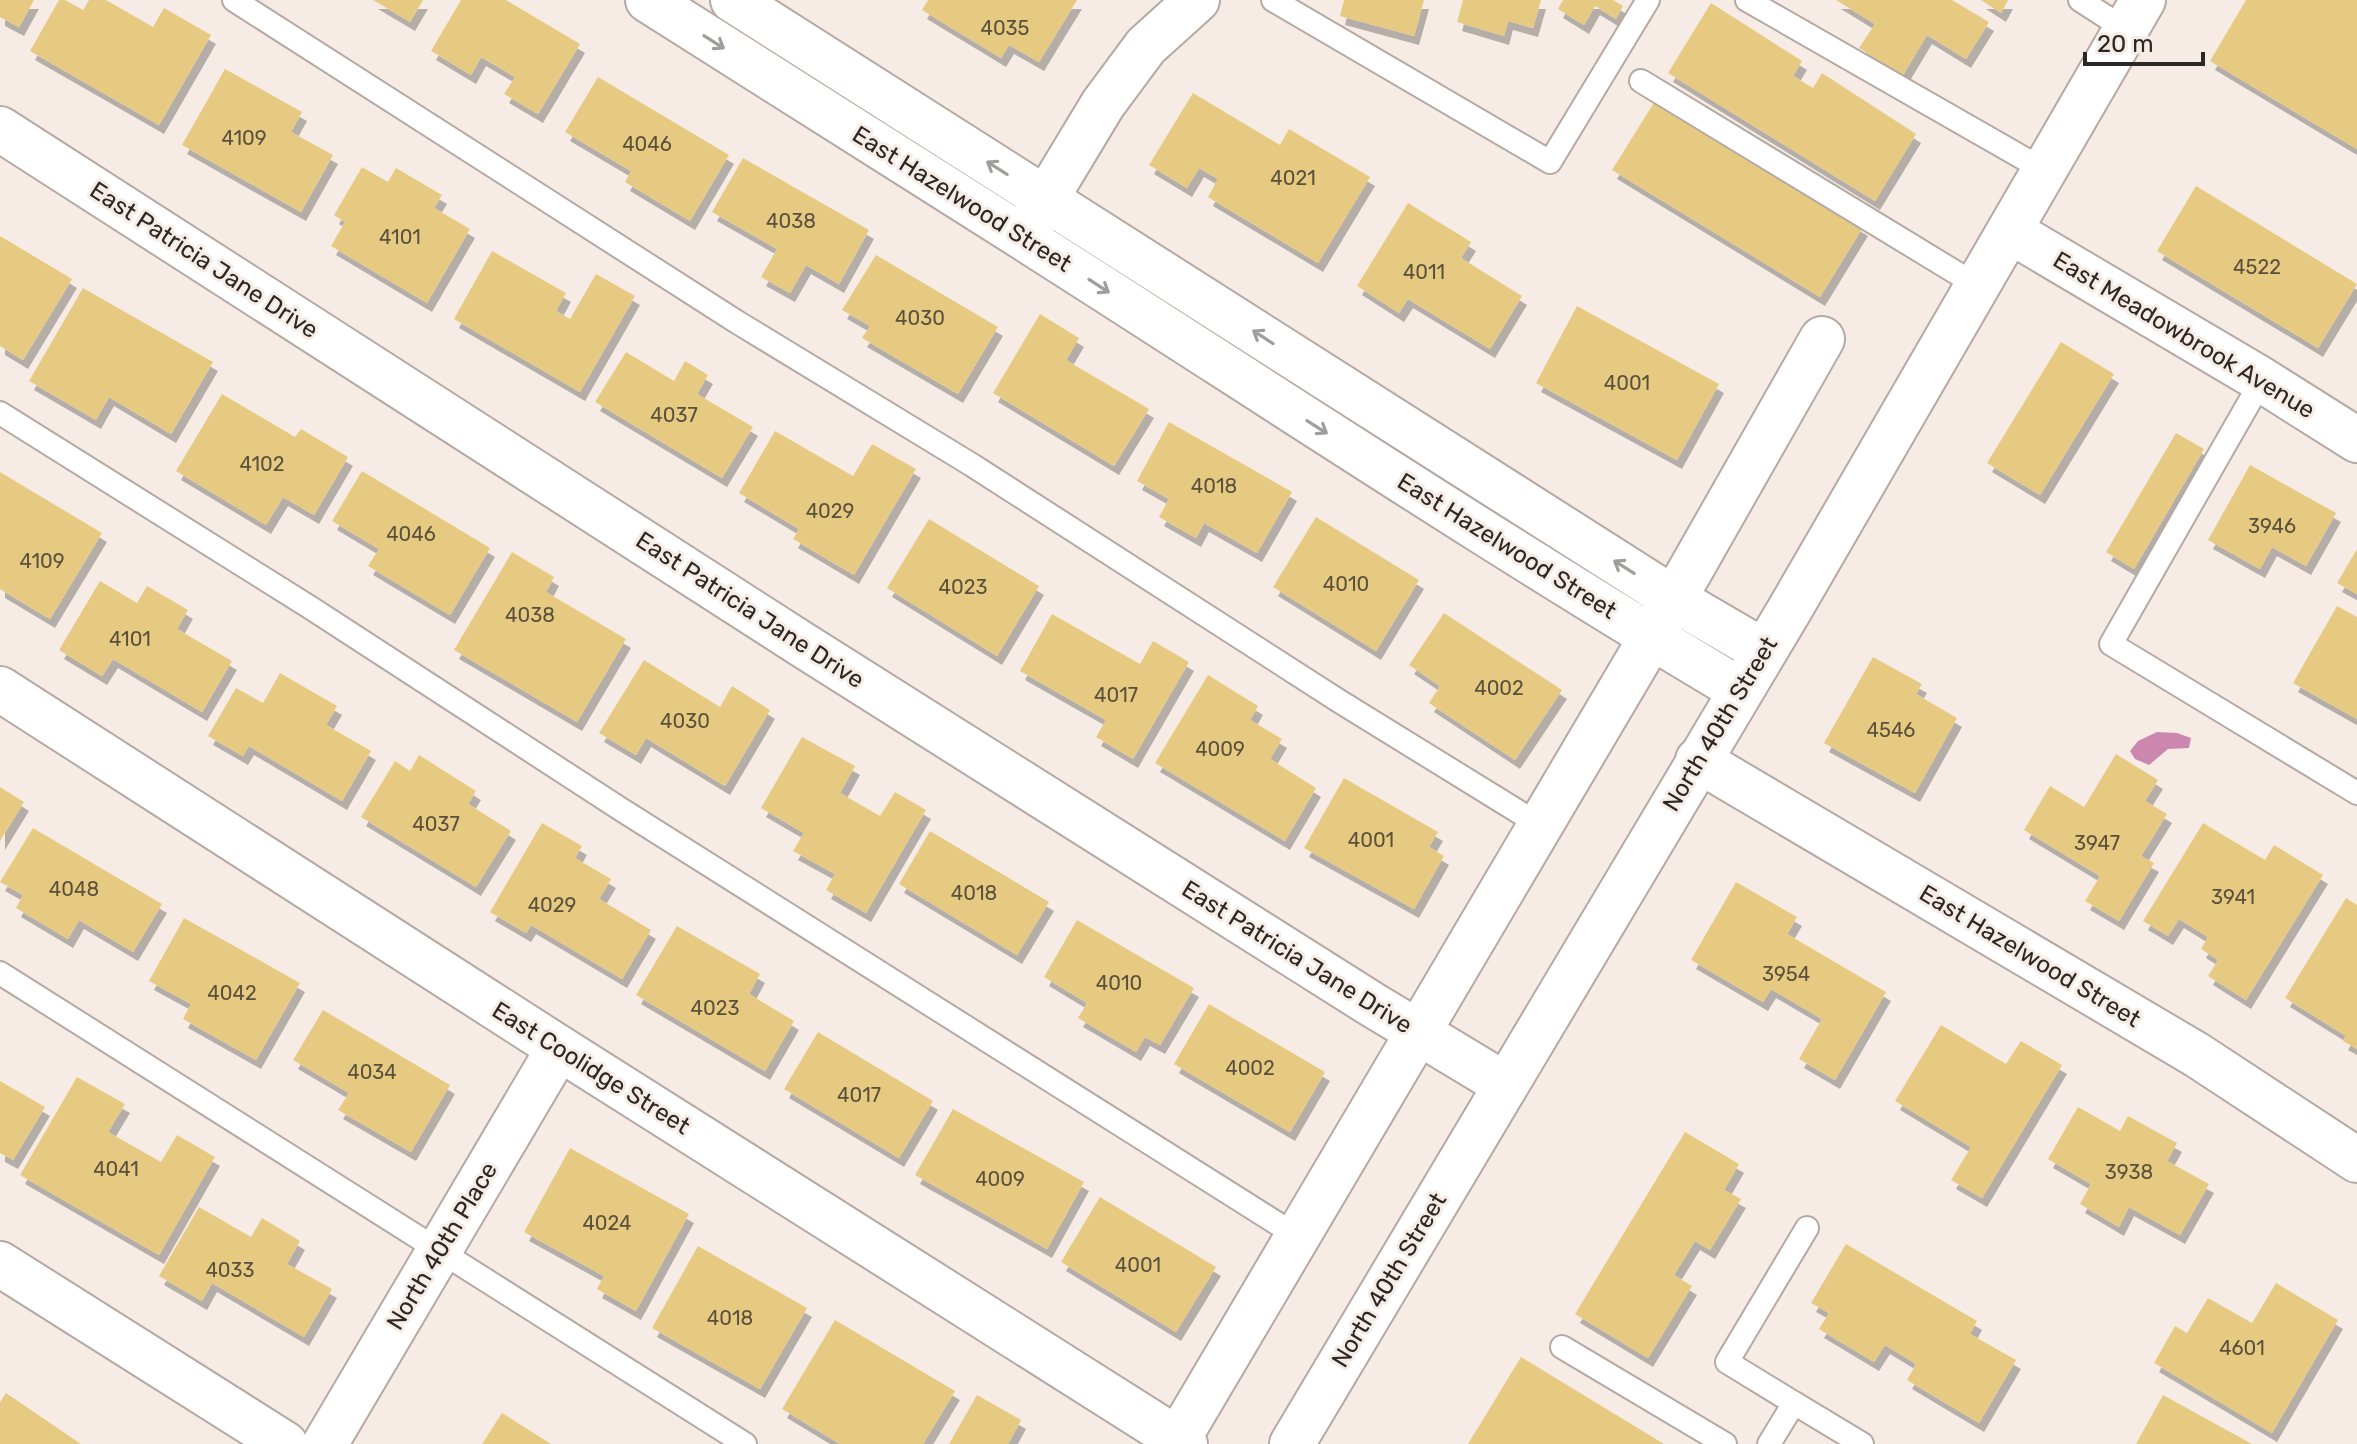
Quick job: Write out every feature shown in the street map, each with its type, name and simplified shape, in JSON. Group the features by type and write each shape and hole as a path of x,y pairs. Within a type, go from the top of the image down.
{"street":[{"name":"East Hazelwood Street","path":"648,0 1275,400 1740,690"},
{"name":"East Hazelwood Street","path":"733,0 1674,599 1763,651"},
{"path":"1022,237 1103,104 1146,46 1197,0"},
{"name":"North 40th Street","path":"1292,1444 1978,286 2134,14"},
{"name":"East Patricia Jane Drive","path":"0,129 803,645 1504,1084"},
{"name":"East Meadowbrook Avenue","path":"2010,231 2357,440"},
{"path":"1179,1443 1297,1236 1674,599 1822,339"},
{"path":"1275,400 1300,361"},
{"name":"East Coolidge Street","path":"0,689 1179,1443"},
{"name":"East Hazelwood Street","path":"1698,760 2197,1055 2357,1160"},
{"name":"North 40th Place","path":"325,1444 559,1048"},
{"path":"0,1264 285,1444"}],"lane":[{"path":"234,0 737,322 972,465 1339,701 1540,825"},
{"path":"1273,0 1550,162 1648,0"},
{"path":"1747,0 2044,170"},
{"path":"2080,0 2134,14"},
{"path":"1641,81 1978,286"},
{"path":"2262,380 2111,644 2357,793"},
{"path":"0,413 1297,1236"},
{"path":"0,973 745,1444"},
{"path":"1807,1228 1727,1362 1862,1444"},
{"path":"1562,1347 1725,1444"},
{"path":"1769,1444 1794,1403"}],"shaded area":[{"path":"2157,732 2177,733 2191,738 2189,748 2168,749 2149,765 2135,759 2130,751 2138,741"}],"building":[{"path":"0,0 34,0 19,27 0,17"},
{"path":"59,0 83,10 89,0 106,0 153,27 164,8 211,35 159,125 30,51"},
{"path":"373,0 423,0 410,22"},
{"path":"461,0 506,0 580,44 538,114 504,94 515,77 481,57 471,75 431,51"},
{"path":"928,0 1077,0 1039,62 1009,45 1001,58 922,10"},
{"path":"1344,0 1424,0 1414,36 1340,16"},
{"path":"1463,0 1541,0 1533,28 1508,21 1504,36 1457,22"},
{"path":"1563,0 1613,0 1623,6 1616,19 1595,6 1584,25 1558,9"},
{"path":"1836,0 1952,0 1989,22 1966,59 1927,35 1903,75 1859,48 1875,24"},
{"path":"1981,0 2008,0 2001,13"},
{"path":"2246,0 2357,0 2357,149 2210,61"},
{"path":"1711,3 1802,61 1793,76 1813,88 1822,73 1916,134 1875,201 1668,73"},
{"path":"225,69 302,112 291,132 333,155 301,212 182,145"},
{"path":"598,77 729,155 690,221 625,182 631,171 565,132"},
{"path":"1193,93 1280,145 1289,129 1370,177 1318,263 1208,197 1218,179 1199,168 1187,188 1149,165"},
{"path":"1655,101 1863,227 1820,297 1612,170"},
{"path":"743,158 869,230 839,284 806,265 790,293 761,277 777,249 712,212"},
{"path":"362,167 388,182 396,168 442,195 434,208 470,229 427,303 331,246 345,222 334,215"},
{"path":"2196,186 2357,284 2318,348 2157,251"},
{"path":"1408,203 1471,242 1461,258 1522,296 1490,349 1408,299 1399,313 1357,286"},
{"path":"0,236 72,279 23,360 0,346"},
{"path":"492,251 566,293 556,311 570,319 596,274 635,296 580,392 454,319"},
{"path":"876,255 998,327 958,394 862,338 870,326 842,310"},
{"path":"83,288 213,362 171,434 109,397 96,420 29,381"},
{"path":"1577,306 1719,384 1677,460 1536,383"},
{"path":"1040,314 1079,338 1066,360 1149,409 1114,466 993,393"},
{"path":"2061,342 2114,374 2040,495 1987,463"},
{"path":"626,352 674,381 685,361 708,375 697,394 753,427 722,478 595,402"},
{"path":"222,394 295,437 301,429 348,457 314,515 283,497 266,525 176,471"},
{"path":"1169,422 1292,492 1257,553 1204,523 1196,538 1159,517 1169,499 1137,481"},
{"path":"775,431 853,476 872,444 916,469 854,575 793,539 799,529 739,493"},
{"path":"2176,433 2204,449 2134,569 2106,552"},
{"path":"2250,465 2336,513 2306,566 2272,547 2260,569 2208,540"},
{"path":"362,471 490,548 450,615 368,566 379,549 332,521"},
{"path":"0,472 102,533 50,619 0,589"},
{"path":"1316,517 1419,580 1376,651 1273,587"},
{"path":"929,519 1039,586 997,656 887,588"},
{"path":"2357,549 2357,594 2337,583"},
{"path":"512,552 554,577 546,592 626,639 577,722 454,650"},
{"path":"100,581 137,603 147,586 188,610 177,629 232,661 202,712 113,659 102,676 59,650"},
{"path":"2337,606 2357,617 2357,719 2293,683"},
{"path":"1444,613 1562,690 1515,760 1429,703 1440,686 1409,665"},
{"path":"1052,614 1140,664 1153,641 1189,662 1133,759 1096,737 1106,720 1020,671"},
{"path":"1873,657 1922,684 1916,694 1957,718 1915,793 1824,743"},
{"path":"644,660 720,707 732,686 770,710 725,786 646,738 636,755 599,733"},
{"path":"280,673 337,706 326,725 371,751 342,801 249,746 243,756 208,736 236,688 263,703"},
{"path":"1208,675 1258,706 1250,720 1282,739 1270,759 1316,788 1285,841 1155,763"},
{"path":"802,737 855,766 840,793 880,816 895,792 926,810 866,913 826,890 835,874 793,851 804,833 761,808"},
{"path":"2116,754 2158,780 2145,801 2167,814 2141,856 2154,863 2119,921 2085,901 2100,876 2024,830 2050,786 2084,807"},
{"path":"419,755 476,791 468,804 511,831 476,887 361,817 395,761 410,771"},
{"path":"1344,778 1438,832 1429,847 1444,856 1414,909 1304,848"},
{"path":"0,787 24,802 0,841"},
{"path":"542,823 582,846 575,858 611,879 599,899 651,930 622,979 531,925 526,933 490,912"},
{"path":"2203,823 2265,860 2274,845 2323,875 2246,1000 2208,976 2218,960 2201,949 2208,937 2179,919 2168,936 2143,921"},
{"path":"33,828 162,904 133,952 79,920 68,939 16,908 23,895 0,882"},
{"path":"930,831 1049,902 1017,955 899,884"},
{"path":"1736,882 1797,917 1787,934 1886,992 1835,1080 1799,1059 1822,1019 1771,989 1763,1002 1691,960"},
{"path":"2346,898 2357,905 2357,1049 2343,1041 2346,1036 2285,998"},
{"path":"184,918 300,983 256,1060 183,1019 191,1004 149,981"},
{"path":"1077,920 1194,988 1160,1045 1145,1037 1136,1052 1078,1018 1087,1003 1044,977"},
{"path":"677,926 760,974 749,994 794,1021 765,1071 636,995"},
{"path":"1209,1004 1325,1072 1290,1132 1174,1064"},
{"path":"323,1010 450,1085 411,1152 338,1110 349,1093 293,1060"},
{"path":"1941,1025 2006,1064 2021,1041 2062,1065 1982,1198 1951,1180 1971,1147 1895,1101"},
{"path":"818,1032 933,1101 899,1158 784,1089"},
{"path":"77,1077 125,1104 108,1132 161,1162 177,1135 215,1157 159,1255 20,1175"},
{"path":"0,1081 45,1107 13,1160 0,1153"},
{"path":"2078,1107 2120,1131 2128,1116 2177,1143 2167,1161 2209,1184 2180,1235 2129,1207 2119,1227 2080,1204 2091,1184 2048,1159"},
{"path":"953,1109 1084,1182 1047,1249 915,1175"},
{"path":"1685,1132 1739,1164 1724,1190 1741,1199 1710,1250 1695,1241 1674,1275 1692,1286 1648,1358 1575,1314"},
{"path":"570,1148 689,1214 636,1311 597,1289 604,1276 524,1232"},
{"path":"1100,1197 1216,1267 1176,1332 1061,1262"},
{"path":"199,1207 251,1237 262,1218 300,1241 287,1264 332,1289 304,1337 212,1283 202,1301 159,1276"},
{"path":"1846,1244 1977,1321 1970,1334 2016,1360 1979,1423 1907,1380 1916,1364 1885,1345 1874,1362 1819,1329 1829,1313 1811,1303"},
{"path":"698,1246 807,1308 760,1389 652,1328"},
{"path":"2276,1283 2338,1320 2272,1433 2154,1363 2175,1326 2187,1333 2208,1298 2252,1323"},
{"path":"835,1320 955,1391 923,1444 840,1444 782,1409"},
{"path":"1521,1357 1664,1444 1468,1444"},
{"path":"6,1393 81,1444 0,1444 0,1402"},
{"path":"977,1395 1021,1420 1008,1444 949,1444"},
{"path":"2163,1395 2252,1444 2136,1444"},
{"path":"502,1413 551,1444 482,1444"}]}
